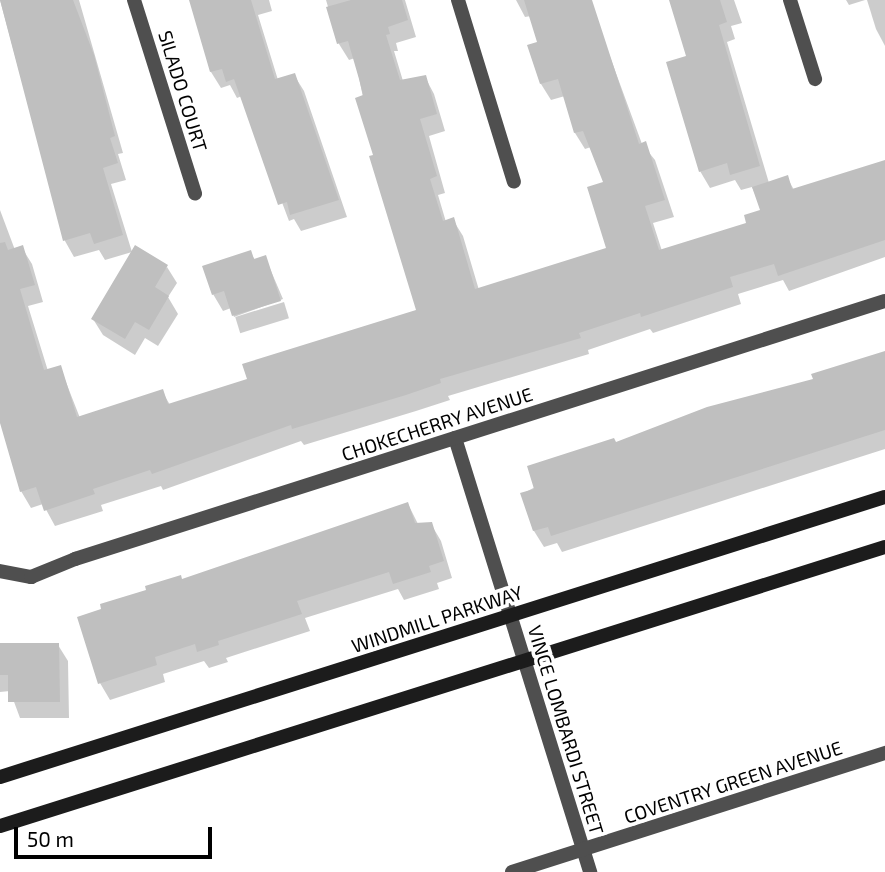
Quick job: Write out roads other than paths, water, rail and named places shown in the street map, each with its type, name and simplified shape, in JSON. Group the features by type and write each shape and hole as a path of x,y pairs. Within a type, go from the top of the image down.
{"main road":[{"name":"WINDMILL PARKWAY","path":"0,777 885,497"},
{"path":"0,826 885,547"}],"street":[{"name":"SILADO COURT","path":"134,0 195,194"},
{"path":"458,0 514,181"},
{"path":"790,0 815,79"},
{"name":"CHOKECHERRY AVENUE","path":"0,571 31,577 885,301"},
{"name":"VINCE LOMBARDI STREET","path":"455,438 590,872"},
{"name":"COVENTRY GREEN AVENUE","path":"512,872 885,753"}]}
